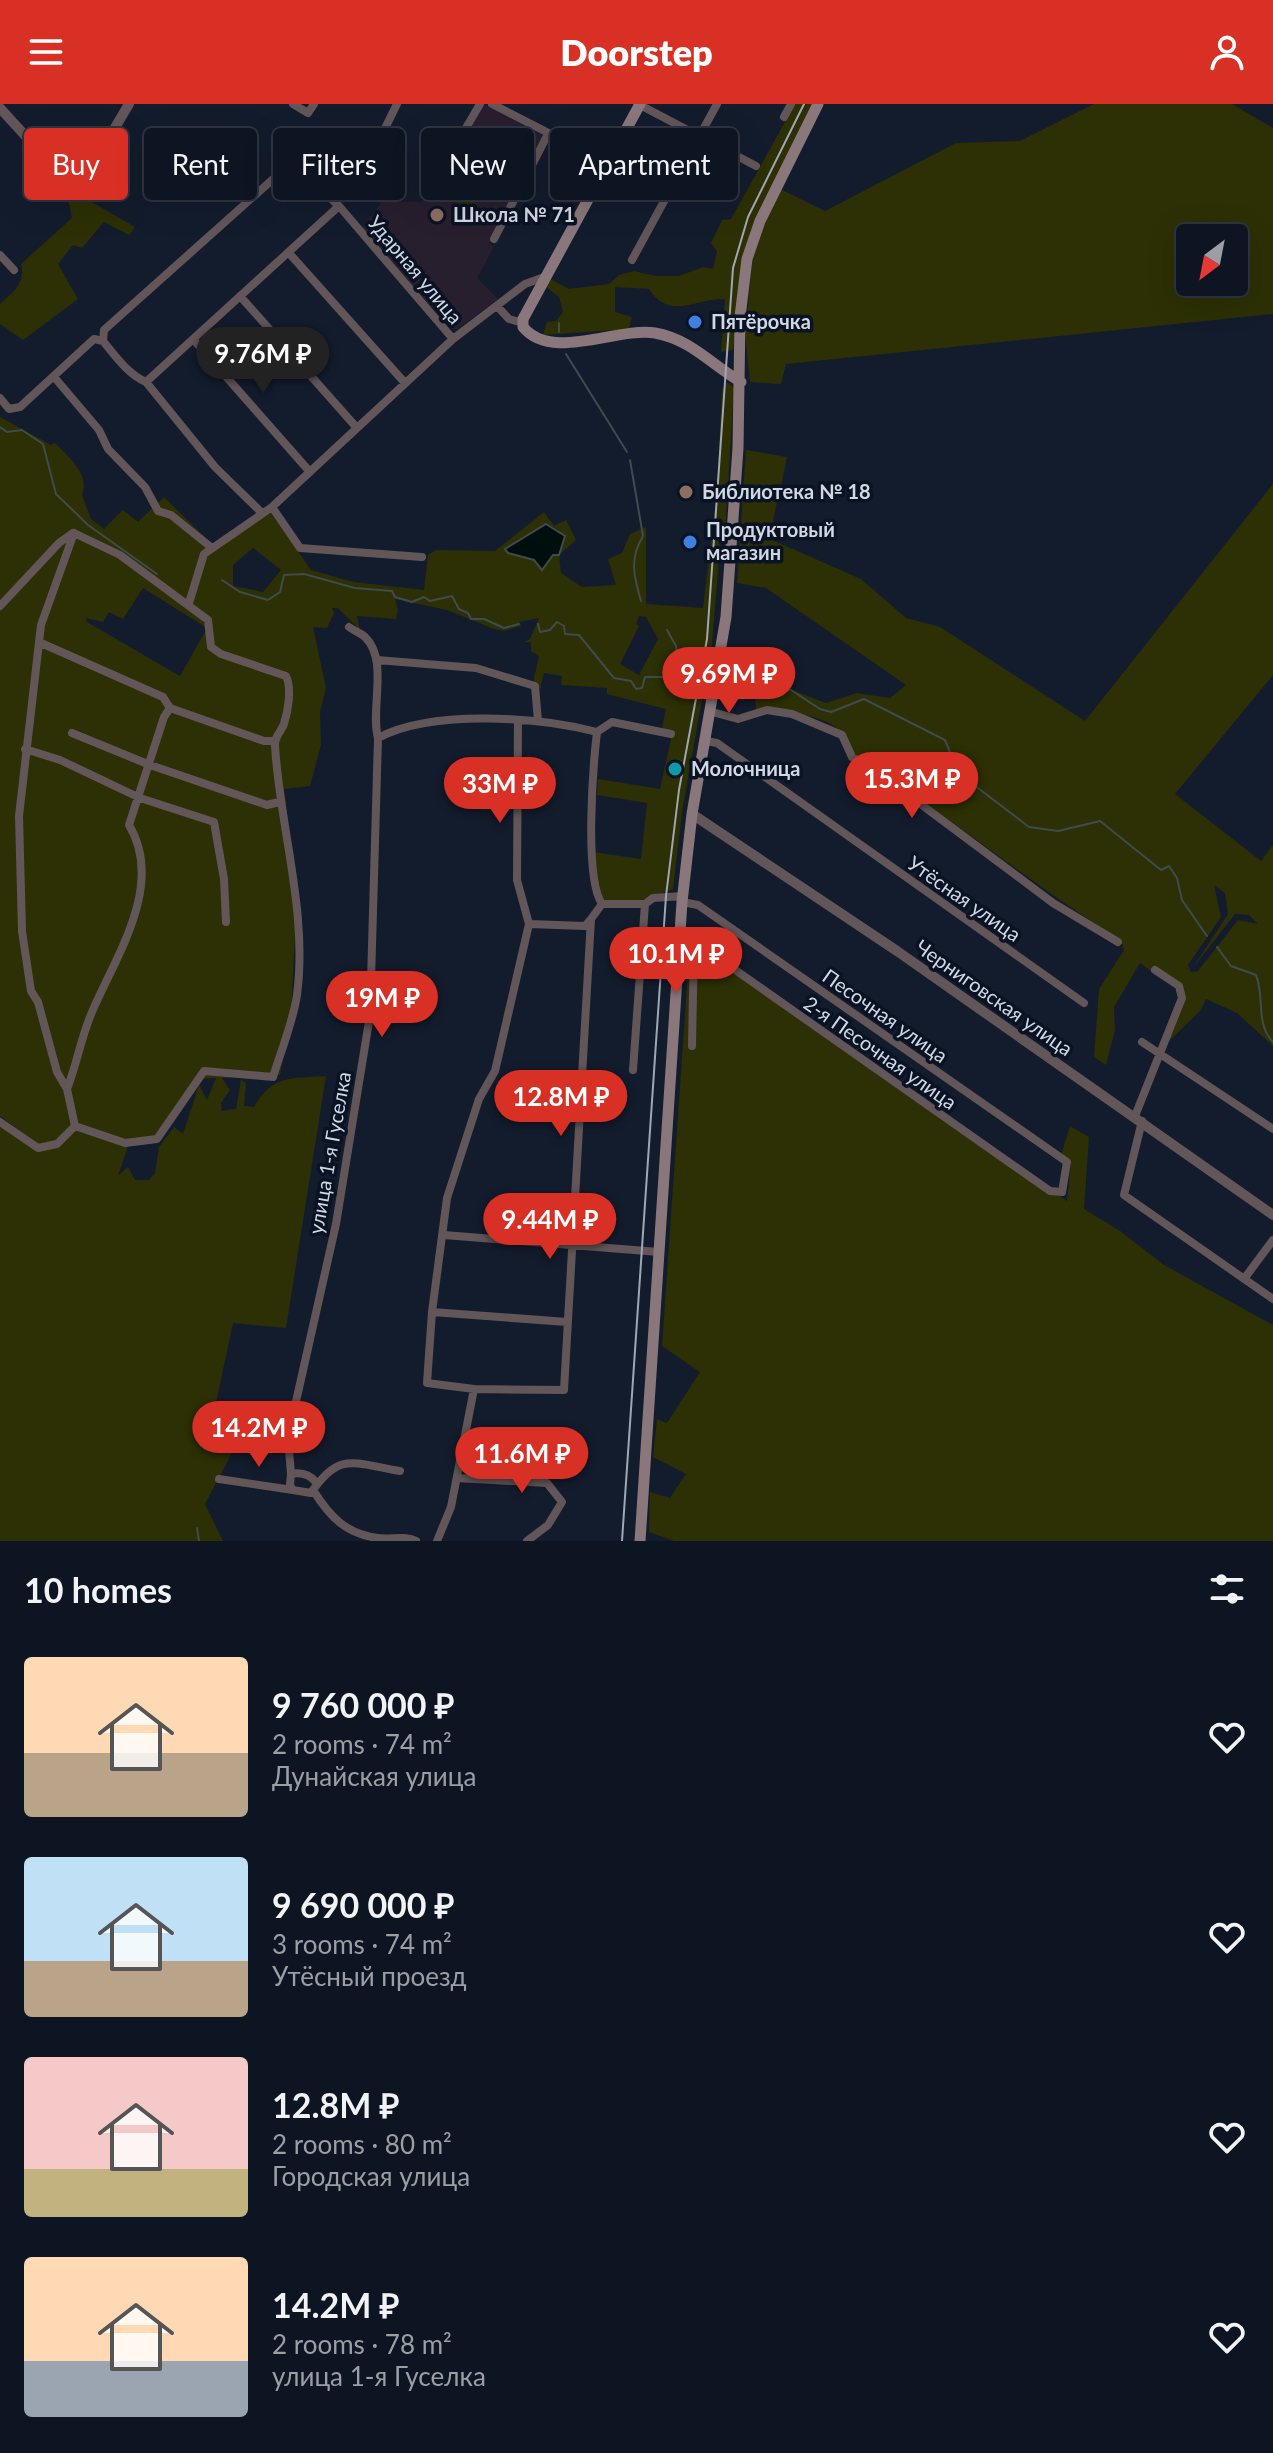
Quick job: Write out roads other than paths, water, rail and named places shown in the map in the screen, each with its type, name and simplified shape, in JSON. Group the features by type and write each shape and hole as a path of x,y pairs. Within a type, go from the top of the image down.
{"main road":[{"path":"626,128 639,104"},
{"path":"640,1541 682,899 692,814 712,712 728,585 741,382 742,292 750,244 818,104"},
{"path":"587,200 523,323 530,335 561,342 652,333 694,348 741,382"},
{"path":"713,362 730,360 740,349"}],"street":[{"path":"0,108 74,189 81,185 129,104"},
{"path":"293,104 308,113 314,104"},
{"path":"385,128 397,104"},
{"path":"466,128 480,104"},
{"path":"492,104 548,134 494,239"},
{"path":"639,104 684,128"},
{"path":"704,128 717,104"},
{"path":"784,117 791,104"},
{"path":"738,157 756,166"},
{"path":"103,341 104,330 273,179"},
{"name":"Ударная улица","path":"332,200 453,339"},
{"path":"632,260 664,200"},
{"path":"146,382 339,206"},
{"path":"289,253 405,383"},
{"path":"0,255 14,270"},
{"path":"189,603 199,563 212,548 272,507 453,339 537,277 547,276"},
{"path":"240,296 357,428"},
{"path":"497,306 509,319 523,323"},
{"path":"0,398 13,409 55,378 94,339 103,341 135,377 146,382 215,467 262,513"},
{"path":"193,339 310,472"},
{"path":"55,378 99,430 108,449 145,487 158,511 171,515 212,548"},
{"path":"272,507 300,548 422,557"},
{"path":"74,533 120,555 189,603 208,620 211,647 221,654 286,676 289,683 285,715 274,741 279,802 296,897 300,953 297,997 273,1077 204,1071 157,1139 125,1143 75,1126"},
{"path":"0,606 59,543 74,533"},
{"path":"74,533 54,581 41,625 19,816 23,943 31,991 38,1002 57,1072 67,1089 75,1126"},
{"path":"349,627 368,640 377,660 476,668 535,686 538,721"},
{"path":"41,643 163,697 170,708 264,741 274,741"},
{"name":"улица 1-я Гуселка","path":"293,1490 288,1437 336,1224 370,1015 378,738 375,725 377,660"},
{"path":"67,1089 92,1012 125,942 139,893 143,858 129,825 164,717 170,708"},
{"path":"712,712 738,719 767,710 817,722 842,735 852,757 883,776 1053,903 1118,942"},
{"path":"378,738 421,723 518,720 597,732 612,722 671,734"},
{"path":"518,720 515,855 517,880 529,924 495,1071 479,1099 447,1198 432,1312 427,1383 474,1389 564,1390 591,919"},
{"path":"597,732 590,852 592,879 602,904"},
{"path":"72,733 150,765 267,805 279,802"},
{"name":"Утёсная улица","path":"706,741 717,743 1084,1003"},
{"path":"25,749 60,760 140,798 214,822 224,879 226,922"},
{"name":"Черниговская улица","path":"692,814 732,837 1273,1215"},
{"path":"602,904 645,904 653,898 682,899"},
{"name":"Песочная улица","path":"682,899 698,905 1067,1162 1062,1192"},
{"path":"529,924 585,926 602,904"},
{"path":"633,1070 645,904"},
{"name":"2-я Песочная улица","path":"680,938 694,941 1050,1191 1062,1192"},
{"path":"692,1046 694,941"},
{"path":"1155,970 1182,991 1180,1005 1158,1052 1138,1118 1124,1195 1273,1299"},
{"path":"1142,1042 1273,1129"},
{"path":"0,1122 38,1148 57,1144 75,1126"},
{"path":"444,1235 659,1252"},
{"path":"1244,1279 1273,1240"},
{"path":"432,1312 567,1322"},
{"path":"437,1541 451,1507 474,1389"},
{"path":"219,1479 303,1493 332,1467 351,1461 400,1471"},
{"path":"291,1474 308,1475 330,1517 348,1530 379,1539 407,1537 416,1541"},
{"path":"457,1478 547,1483 562,1502 548,1525 527,1541"}],"waterway":[{"path":"559,323 559,332"},
{"path":"566,354 627,452"},
{"path":"0,427 7,432 22,430 43,444 56,494 88,525 157,574"},
{"path":"630,460 643,536 636,552 634,568 641,601"},
{"path":"222,580 240,592 268,600 280,592 284,575 304,574 355,588 392,591 395,597 412,602 424,597 430,601 452,596 459,609 468,613 471,619 484,619 504,628 519,624"},
{"path":"538,624 540,632 550,630 557,622 564,626 565,634 579,635 614,678 631,681 636,689 642,688 645,677 682,677"},
{"path":"667,630 676,646 679,677"},
{"path":"767,684 791,690 820,709 831,712 864,699 945,740 952,757 978,788 1029,827 1058,831 1100,821 1161,870 1169,866 1177,878 1182,900 1207,936"},
{"path":"1217,947 1231,966 1256,975 1264,1027 1273,1042"},
{"path":"197,1528 199,1541"}],"tram line":[{"path":"622,1541 666,896 679,790 707,639 733,268 748,217 804,104"}],"place":[{"name":"Школа № 71","path":"437,215"},
{"name":"Пятёрочка","path":"695,322"},
{"name":"Библиотека № 18","path":"686,492"},
{"name":"Продуктовый магазин","path":"690,542"},
{"name":"Молочница","path":"675,769"}]}
